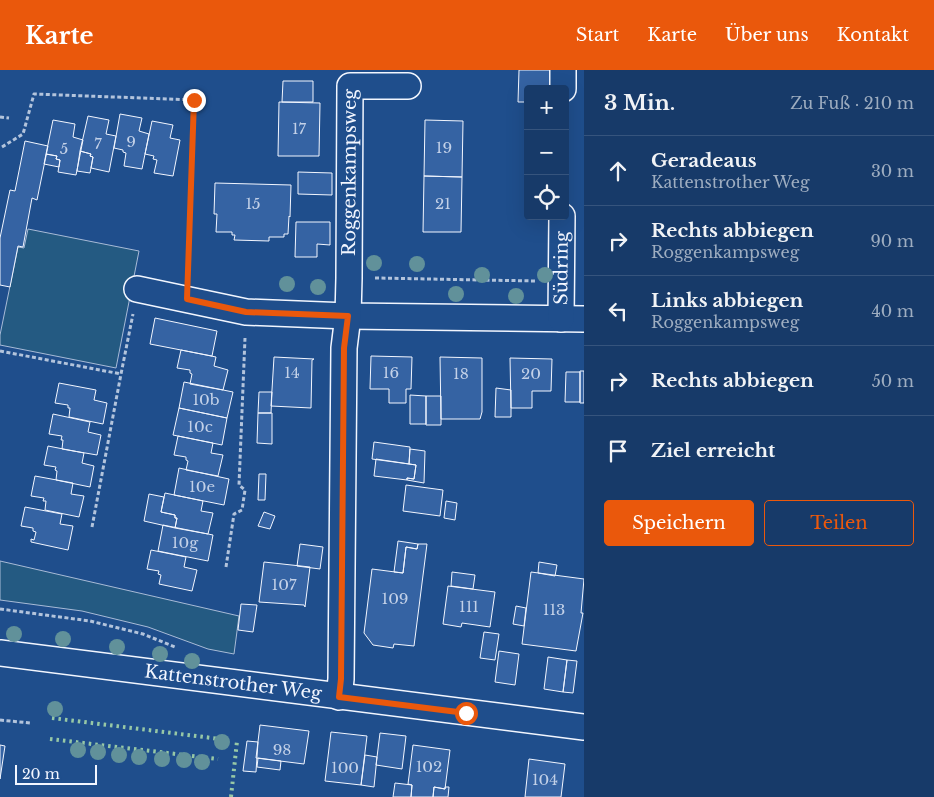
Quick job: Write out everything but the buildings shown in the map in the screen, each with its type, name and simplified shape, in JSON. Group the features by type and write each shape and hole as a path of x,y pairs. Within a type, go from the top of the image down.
{"street":[{"path":"563,70 563,85"},
{"name":"Roggenkampsweg","path":"339,697 341,679 344,348 348,316 349,278 350,86 408,86"},
{"name":"Südring","path":"562,220 562,281 573,319"},
{"path":"137,289 246,312 348,316 573,319"},
{"name":"Kattenstrother Weg","path":"0,653 584,727"}],"path":[{"path":"2,147 23,134 34,94 194,100 187,299"},
{"path":"0,117 9,118"},
{"path":"349,278 562,281"},
{"path":"92,527 137,289"},
{"path":"226,567 234,514 242,510 245,490 240,484 246,312"},
{"path":"0,351 121,374"},
{"path":"0,609 90,621 143,634 177,648"},
{"path":"0,720 30,723"}],"shaded area":[{"path":"28,229 139,251 116,368 0,345 0,335 18,247 24,248"},
{"path":"0,561 239,616 234,654 208,649 148,627 82,611 0,600"}],"hedge":[{"path":"52,718 220,739"},
{"path":"50,739 218,759"},
{"path":"231,797 237,741"}],"route":[{"path":"194,100 187,299 246,312 348,316 344,348 341,679 339,697 466,713"}]}
